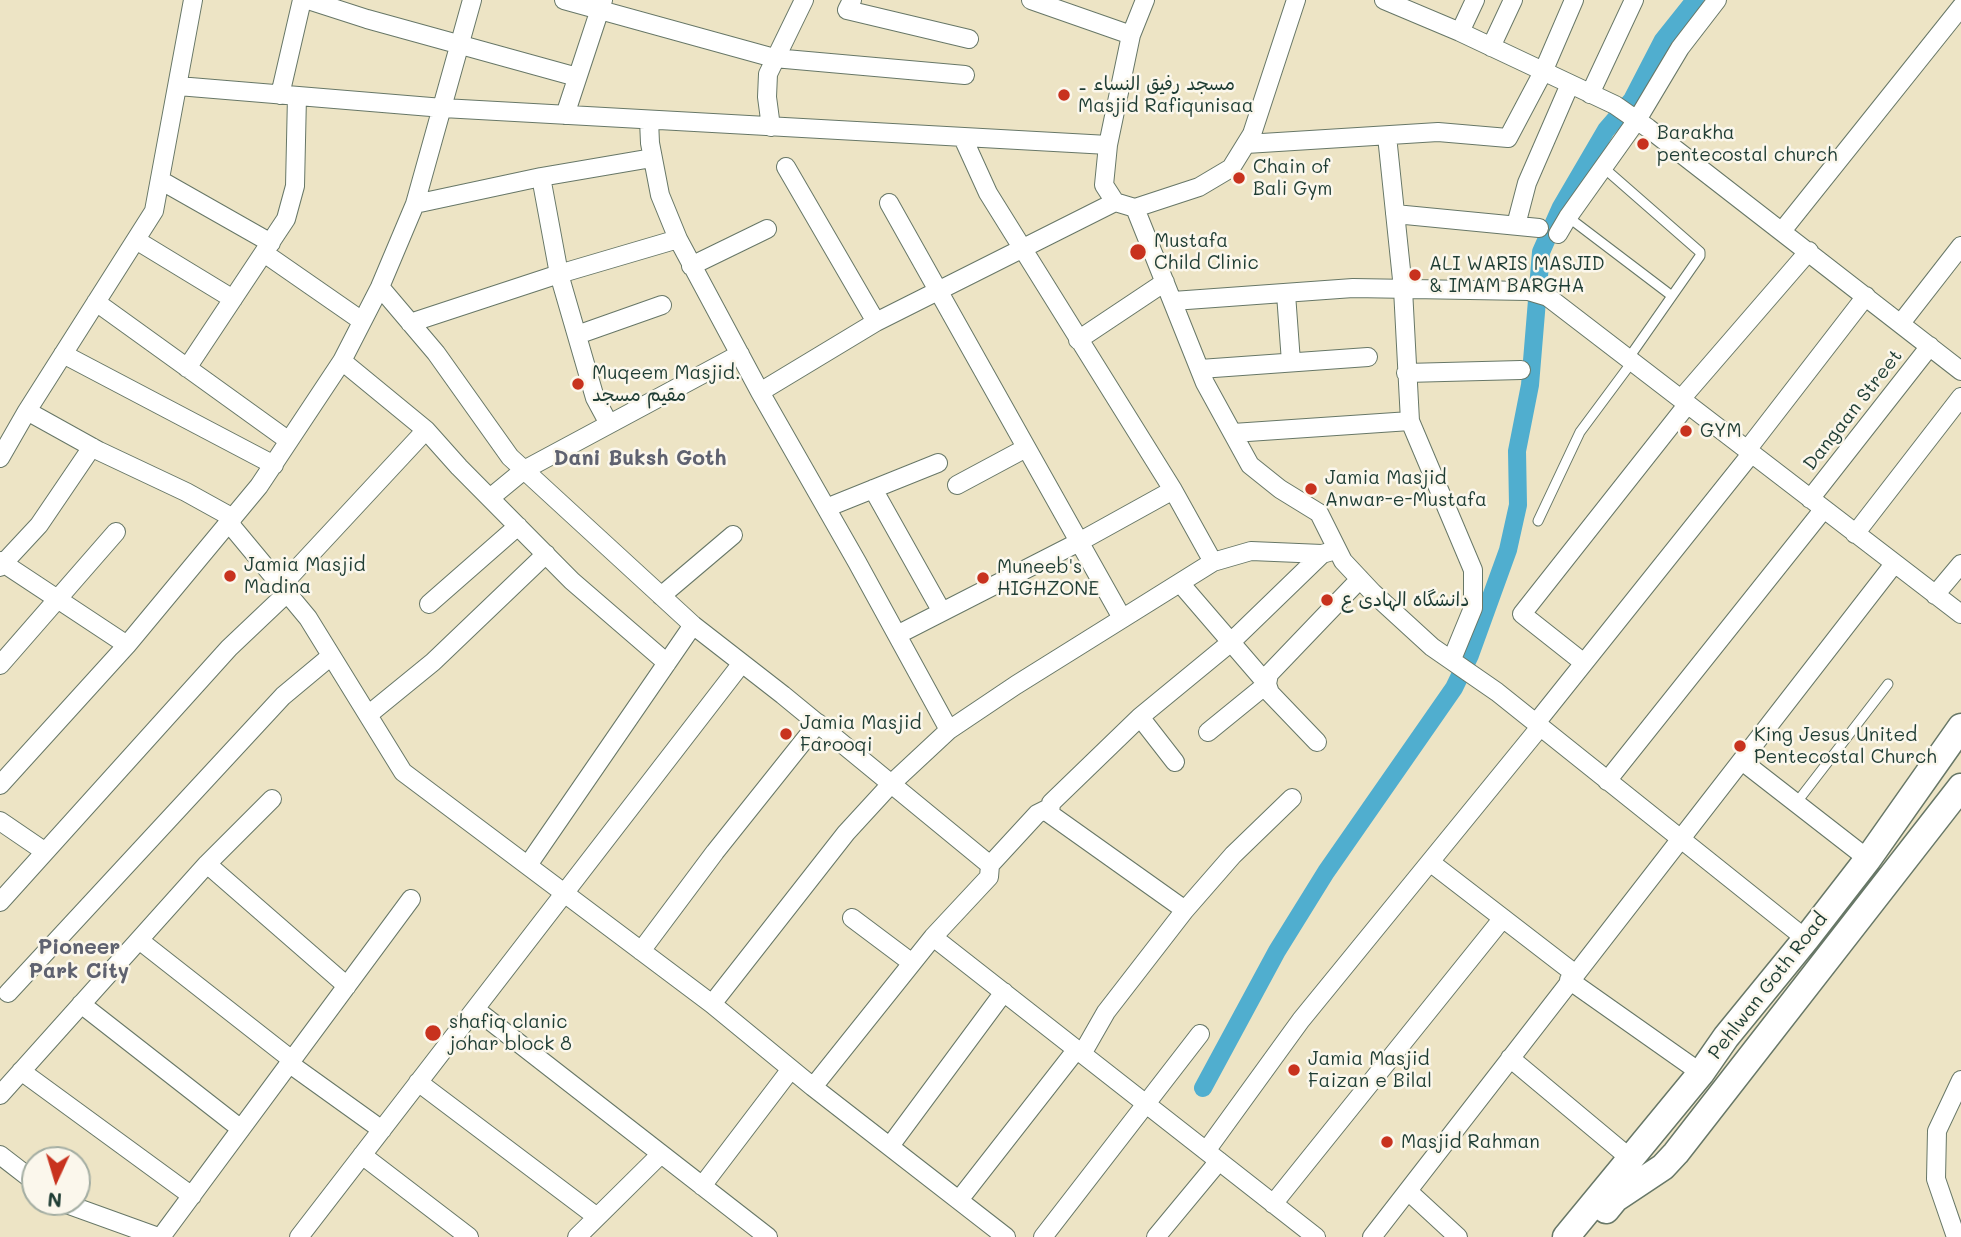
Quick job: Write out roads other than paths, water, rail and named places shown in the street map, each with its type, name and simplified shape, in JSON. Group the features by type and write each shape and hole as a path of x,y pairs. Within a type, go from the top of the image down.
{"main road":[{"name":"Pehlwan Goth Road","path":"1566,1237 1701,1073 1726,1037 1868,859 1961,727"},
{"name":"Pehlwan Goth Road","path":"1582,1237 1615,1199 1663,1167 1676,1153 1961,787"}],"street":[{"path":"0,458 154,211 193,0"},
{"path":"187,368 286,219 292,202 289,95 305,0 577,77"},
{"path":"0,785 127,645 231,520 274,465 342,361 380,287 415,204 472,0"},
{"path":"564,0 601,5 774,58 965,75"},
{"path":"771,127 768,74 804,0"},
{"path":"852,0 847,10 969,39"},
{"path":"1031,0 1131,35"},
{"path":"1145,0 1131,35 1108,145 1104,186 1115,202 1135,208 1199,187 1231,168 1252,134 1296,0"},
{"path":"1384,0 1415,6 1460,32 1615,105 1809,251 1961,371"},
{"path":"1460,32 1475,0"},
{"path":"1491,47 1513,0"},
{"path":"1246,144 1438,132 1508,138 1543,72 1574,0"},
{"path":"1590,94 1634,0"},
{"path":"1558,234 1604,168 1680,48 1717,0"},
{"path":"565,115 601,5"},
{"path":"1782,231 1961,7"},
{"path":"1516,225 1527,183 1570,84"},
{"path":"178,86 443,108 1108,145"},
{"path":"649,120 652,158 660,195 691,266 949,730"},
{"path":"1387,136 1402,289 1410,422 1472,570 1473,608 1460,665"},
{"path":"963,138 988,193 1173,490 1213,562"},
{"path":"415,204 541,177 652,158"},
{"path":"786,166 876,322"},
{"path":"541,177 559,274 595,398 609,424"},
{"path":"160,180 267,248 362,321"},
{"path":"760,392 876,322 1115,202"},
{"path":"889,203 1122,618"},
{"path":"1135,208 1205,383 1250,465 1280,489 1319,513 1329,552 1432,647 1538,725 1806,939"},
{"path":"1395,214 1539,228"},
{"path":"691,266 767,229"},
{"path":"410,323 559,274 678,239"},
{"path":"136,240 233,299"},
{"path":"1901,323 1961,246"},
{"path":"1584,663 1522,614 1684,402 1809,251"},
{"path":"1078,340 1165,282"},
{"path":"380,287 436,353 510,457 693,625 818,723 990,865"},
{"path":"1173,301 1353,288 1528,291 1548,297 1961,614"},
{"path":"1286,294 1291,362"},
{"path":"1156,1237 1301,1020 1538,725 1866,296"},
{"path":"96,302 289,441"},
{"path":"577,335 662,305"},
{"name":"Dangaan Street","path":"1607,781 1816,505 1930,346"},
{"path":"64,354 274,465"},
{"path":"490,498 524,470 740,354"},
{"path":"1200,369 1368,357"},
{"path":"342,361 426,430 572,581 667,663"},
{"path":"1406,373 1521,370"},
{"path":"1855,534 1961,397"},
{"path":"27,411 92,447 186,492 231,520 308,618 403,772 712,1004 813,1087 1006,1237"},
{"path":"1233,433 1410,422"},
{"path":"0,902 426,430"},
{"path":"92,447 39,525 1,564 127,645"},
{"path":"957,485 1026,448"},
{"path":"826,508 938,463"},
{"path":"873,489 942,612"},
{"path":"897,635 1079,542 1173,490"},
{"path":"429,604 518,526"},
{"path":"0,664 116,532"},
{"path":"661,596 733,535"},
{"path":"712,1004 846,833 891,784 949,730 1213,562 1251,551 1329,552"},
{"path":"1185,910 1050,814 1051,803 1140,717 1230,643 1329,552"},
{"path":"368,715 433,662 546,554"},
{"path":"1372,1237 1894,564"},
{"path":"1934,595 1961,564"},
{"path":"1208,732 1267,684 1269,674 1360,579"},
{"path":"1180,583 1267,684 1270,693 1317,742"},
{"path":"528,865 693,625"},
{"path":"8,993 283,696 331,656"},
{"path":"299,1237 742,663"},
{"path":"1140,717 1175,762"},
{"path":"641,951 715,852 818,723"},
{"path":"1742,761 1868,859"},
{"path":"959,1200 1079,1052 1106,1012 1185,910 1233,855 1292,798"},
{"path":"0,1094 207,864 272,799"},
{"path":"813,1087 933,937 989,877 990,865 1037,814 1049,808"},
{"path":"0,821 44,852"},
{"path":"1430,862 1503,918 1572,977 1701,1073"},
{"path":"207,864 347,986"},
{"path":"91,1213 160,1237 411,899"},
{"path":"852,918 912,963"},
{"path":"1273,1204 1503,918"},
{"path":"933,937 1316,1237"},
{"path":"139,940 291,1062 382,1130"},
{"path":"890,1146 1004,992"},
{"path":"81,1004 241,1129"},
{"path":"475,1009 767,1237"},
{"path":"1042,1237 1200,1034"},
{"path":"1510,1058 1631,1159"},
{"path":"702,1186 791,1069"},
{"path":"21,1072 191,1196"},
{"path":"1956,1237 1937,1179 1937,1132 1961,1080"},
{"path":"418,1082 597,1217"},
{"path":"577,1237 662,1154"},
{"path":"0,1155 21,1171"},
{"path":"362,1155 468,1237"},
{"path":"1408,1191 1458,1237"}],"lane":[{"path":"1538,521 1580,432 1700,256 1699,250 1604,168"},
{"path":"1568,217 1672,296"},
{"path":"1797,802 1888,684"}],"waterway":[{"path":"1203,1088 1277,951 1326,872 1454,688 1470,655 1508,550 1518,505 1517,451 1530,385 1541,252 1561,207 1606,130 1632,100 1663,40 1695,0"}],"place":[{"name":"مسجد رفیق النساء ۔ Masjid Rafiqunisaa","path":"1064,95"},
{"name":"Barakha pentecostal church","path":"1643,144"},
{"name":"Chain of Bali Gym","path":"1239,178"},
{"name":"Mustafa Child Clinic","path":"1138,252"},
{"name":"ALI WARIS MASJID & IMAM BARGHA","path":"1415,275"},
{"name":"Muqeem Masjid. مقیم مسجد","path":"578,384"},
{"name":"GYM","path":"1686,431"},
{"name":"Jamia Masjid Anwar-e-Mustafa","path":"1311,489"},
{"name":"Jamia Masjid Madina","path":"230,576"},
{"name":"Muneeb's HIGHZONE","path":"983,578"},
{"name":"دانشگاہ الہادی ع","path":"1327,600"},
{"name":"Jamia Masjid Farooqi","path":"786,734"},
{"name":"King Jesus United Pentecostal Church","path":"1740,746"},
{"name":"shafiq clanic johar block 8","path":"433,1033"},
{"name":"Jamia Masjid Faizan e Bilal","path":"1294,1070"},
{"name":"Masjid Rahman","path":"1387,1142"}],"district":[{"name":"Dani Buksh Goth","path":"640,459"},
{"name":"Pioneer Park City","path":"79,960"}]}
